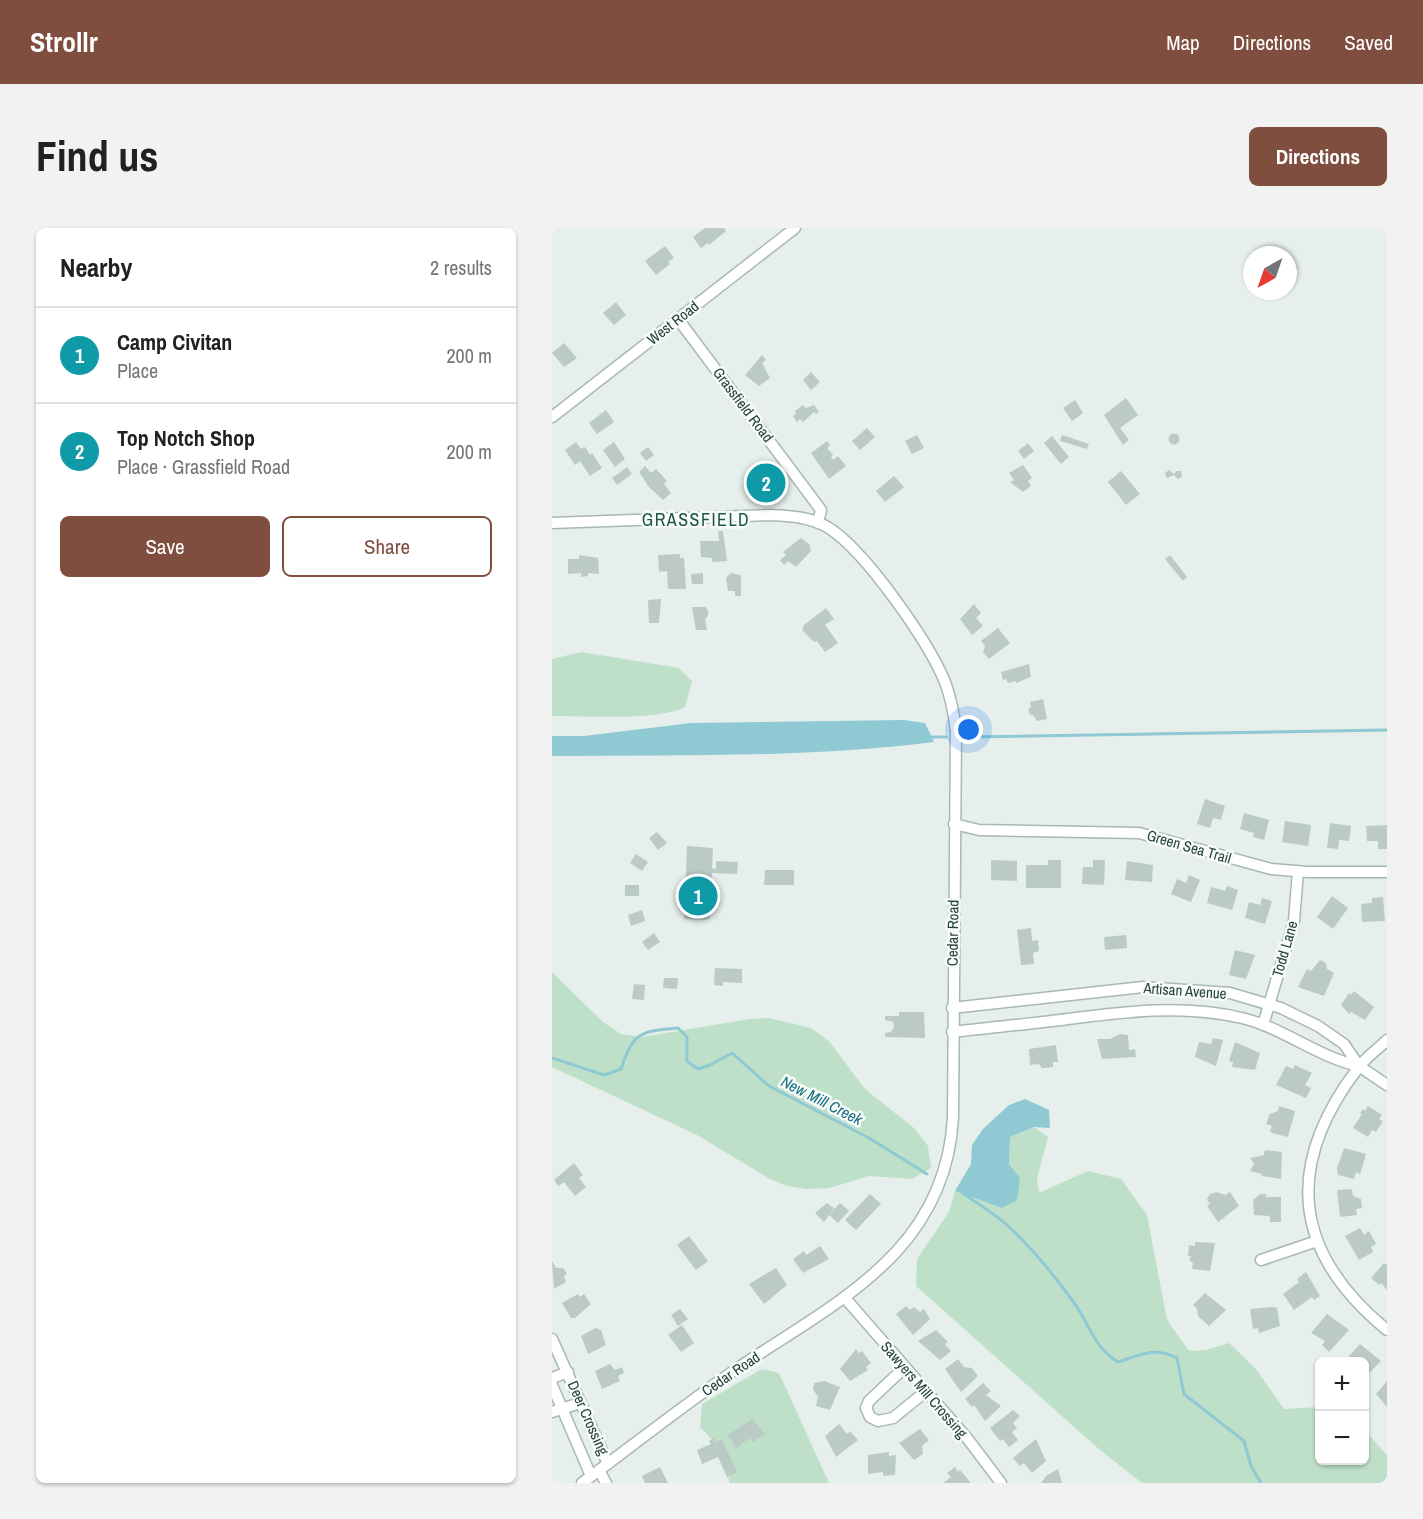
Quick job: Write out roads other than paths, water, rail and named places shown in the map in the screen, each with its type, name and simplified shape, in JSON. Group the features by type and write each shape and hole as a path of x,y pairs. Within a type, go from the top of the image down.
{"street":[{"name":"West Road","path":"552,417 795,228"},
{"name":"Grassfield Road","path":"678,319 821,510 818,523"},
{"name":"Cedar Road","path":"552,523 771,515 795,516 818,523 843,540 879,581 923,642 940,671 949,693 956,731 951,1147 937,1193 905,1242 845,1298 732,1372 595,1473"},
{"name":"Green Sea Trail","path":"954,824 979,830 1139,832 1229,859 1298,872 1387,872"},
{"name":"Todd Lane","path":"1263,1025 1294,921 1298,872"},
{"name":"Artisan Avenue","path":"952,1008 1161,986 1230,993 1297,1015 1344,1044 1359,1066 1387,1085"},
{"name":"Artisan Avenue","path":"952,1032 1086,1015 1160,1009 1221,1014 1263,1025 1297,1039 1335,1061 1359,1066"},
{"path":"1387,1040 1359,1066 1328,1113 1313,1148 1308,1183 1308,1201 1317,1241 1341,1285 1354,1301 1387,1330"},
{"path":"1261,1260 1317,1241"},
{"name":"Sawyers Mill Crossing","path":"845,1298 1001,1483"},
{"name":"Deer Crossing","path":"552,1339 580,1403 595,1473"},
{"path":"904,1368 869,1401 866,1408 870,1417 884,1422 893,1418 925,1392"},
{"path":"552,1378 568,1372"},
{"name":"Deer Crossing","path":"552,1385 557,1411 595,1473"},
{"path":"557,1411 580,1403"},
{"path":"595,1473 606,1483"}],"water":[{"path":"904,720 925,723 934,742 791,753 552,756 552,736 584,736 691,723"},
{"path":"1025,1099 1049,1110 1050,1128 1034,1127 1010,1137 1009,1164 1020,1178 1017,1200 1002,1208 955,1191 971,1164 972,1145 983,1129 1009,1105"}],"waterway":[{"path":"968,737 1387,730"},
{"path":"930,737 946,737"},
{"name":"New Mill Creek","path":"552,1058 604,1075 621,1069 630,1047 640,1036 655,1030 678,1028 687,1037 687,1061 698,1069 732,1053 769,1086 869,1138 927,1174"},
{"name":"New Mill Creek","path":"963,1193 1003,1222 1034,1252 1078,1308 1097,1342 1110,1356 1118,1362 1155,1352 1177,1358 1184,1394 1244,1441 1251,1466 1261,1483"}],"place":[{"name":"Top Notch Shop","path":"766,483"},
{"name":"Camp Civitan","path":"698,896"}],"district":[{"name":"GRASSFIELD","path":"696,520"}]}
